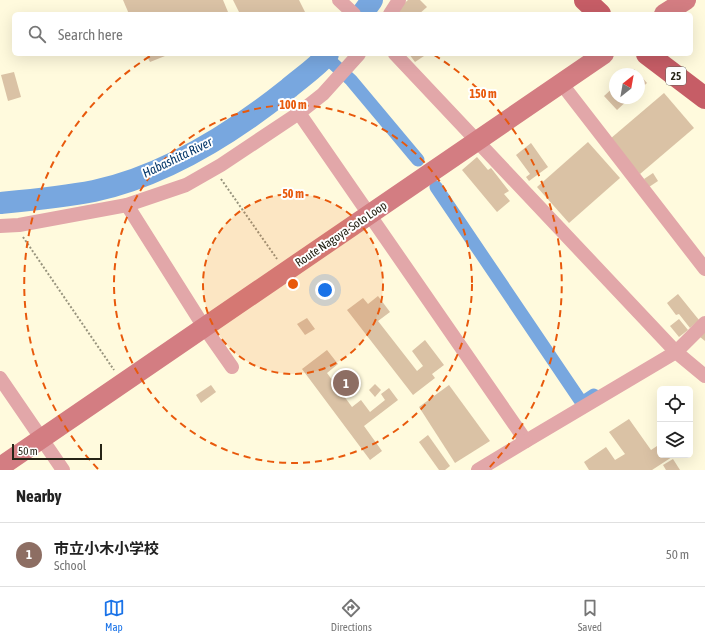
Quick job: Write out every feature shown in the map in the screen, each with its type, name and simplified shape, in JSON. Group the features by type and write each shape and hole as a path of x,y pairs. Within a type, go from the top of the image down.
{"main road":[{"path":"585,0 598,12"},
{"path":"667,12 683,1"},
{"name":"Route Nagoya-Soto Loop","path":"0,467 204,326 601,56"},
{"name":"25","path":"650,56 705,98"}],"street":[{"path":"339,0 352,12"},
{"path":"391,12 399,0"},
{"path":"0,226 18,225 127,205 186,185 221,165 299,114 323,94 357,56"},
{"path":"397,56 676,352 705,376"},
{"path":"562,84 705,269"},
{"path":"299,114 526,441"},
{"path":"127,205 232,367"},
{"path":"479,470 676,352 705,323"},
{"path":"0,378 63,470"}],"path":[{"path":"221,178 285,272"},
{"path":"21,234 122,383"}],"building":[{"path":"123,0 223,0 228,12 128,12"},
{"path":"233,0 299,0 305,12 239,12"},
{"path":"408,0 420,0 427,7 421,12 394,12"},
{"path":"147,56 165,56 150,62"},
{"path":"410,56 424,56 415,62"},
{"path":"14,72 21,97 8,101 1,75"},
{"path":"609,91 609,101 604,96"},
{"path":"664,93 694,128 640,174 610,139"},
{"path":"611,104 624,104 617,110"},
{"path":"588,142 620,178 569,223 537,187"},
{"path":"531,143 548,167 529,181 526,177 530,174 516,155"},
{"path":"477,157 488,170 491,168 509,191 504,194 510,201 497,212 462,170"},
{"path":"653,173 658,181 649,187 644,179"},
{"path":"678,294 699,320 690,328 679,314 676,315 667,303"},
{"path":"378,296 390,312 378,321 417,371 423,366 412,351 425,340 444,365 432,374 435,378 413,395 347,310 363,298 368,304"},
{"path":"307,318 315,329 305,335 297,324"},
{"path":"679,319 688,330 679,337 670,326"},
{"path":"705,331 705,341 700,337"},
{"path":"327,350 338,364 327,373 352,407 361,400 370,412 385,400 381,394 389,388 398,400 364,426 382,451 370,460 302,369"},
{"path":"375,384 381,390 375,397 369,390"},
{"path":"211,385 216,392 201,403 196,395"},
{"path":"449,385 490,441 455,463 419,407"},
{"path":"629,419 651,450 657,446 657,458 670,458 652,470 589,470 584,462 606,447 615,460 625,454 609,432"},
{"path":"428,435 450,466 445,470 439,470 419,442"},
{"path":"673,459 680,470 666,470 663,465"}],"waterway":[{"name":"Habashita River","path":"363,12 372,0"},
{"name":"Habashita River","path":"0,203 59,197 94,191 146,175 197,150 245,121 309,72 326,56"},
{"path":"326,57 351,80 418,160"},
{"path":"436,187 582,403 594,395"}],"place":[{"name":"市立小木小学校","path":"346,383"}]}
